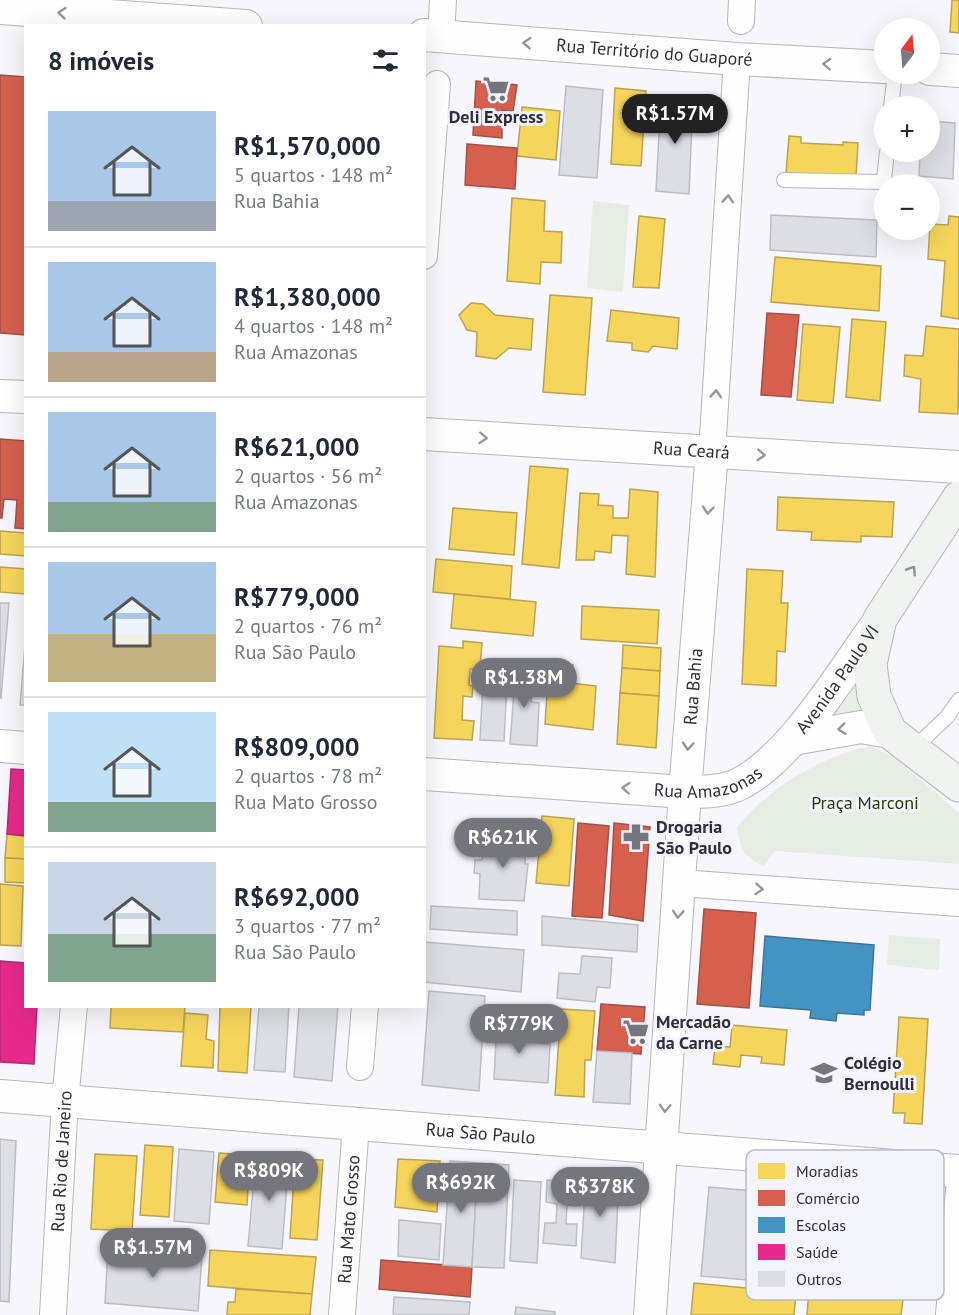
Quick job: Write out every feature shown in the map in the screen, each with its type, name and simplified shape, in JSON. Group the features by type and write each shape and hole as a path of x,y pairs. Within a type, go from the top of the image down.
{"main road":[{"name":"Avenida Paulo VI","path":"901,741 871,681 870,664 880,620 959,498"},
{"path":"901,741 959,785"}],"street":[{"path":"433,36 443,0"},
{"path":"0,9 144,23 178,24"},
{"name":"Rua Território do Guaporé","path":"433,36 737,59 874,66"},
{"name":"Rua Bahia","path":"650,1315 663,1148 685,792 712,452 737,59"},
{"path":"940,70 959,71"},
{"path":"426,227 436,84"},
{"path":"0,396 24,398"},
{"name":"Rua Ceará","path":"426,434 959,467"},
{"name":"Avenida Paulo VI","path":"793,739 880,620"},
{"path":"793,739 861,727 901,741"},
{"name":"Rua Amazonas","path":"426,774 709,792 733,786 749,778 793,739"},
{"path":"0,746 24,748"},
{"path":"680,883 959,903"},
{"name":"Rua Rio de Janeiro","path":"53,1315 65,1101 74,1008"},
{"path":"360,1067 365,1008"},
{"name":"Rua São Paulo","path":"0,1096 746,1155"},
{"name":"Rua Mato Grosso","path":"342,1315 356,1124"},
{"name":"Rua São Paulo","path":"944,1171 959,1172"},
{"path":"949,1315 959,1190"}],"lane":[{"path":"784,180 881,182 884,180 886,162"},
{"path":"901,741 956,710"}],"green space":[{"path":"593,201 629,205 623,292 587,288"},
{"path":"860,663 868,716 811,727"},
{"name":"Praça Marconi","path":"870,746 895,757 959,813 959,864 775,851 764,866 748,856 739,841 737,827 750,812 781,787 814,766"},
{"path":"889,935 940,939 939,970 887,965"}],"building: Moradias":[{"path":"952,0 959,0 959,33 950,32"},
{"path":"615,88 646,91 641,166 611,164"},
{"path":"522,107 560,111 556,160 517,156"},
{"path":"789,136 801,137 801,143 843,145 843,142 858,143 856,177 786,173"},
{"path":"512,198 545,201 544,231 562,232 561,263 541,262 540,284 507,281"},
{"path":"639,216 665,219 659,288 633,287"},
{"path":"949,216 959,217 959,319 941,316 945,261 928,259 929,240 940,240 940,225 948,225"},
{"path":"775,257 881,266 879,311 771,302"},
{"path":"550,295 592,298 585,395 543,392"},
{"path":"471,303 483,304 495,315 533,319 531,350 509,348 496,359 476,356 477,332 467,330 459,315"},
{"path":"611,310 679,318 677,349 653,346 648,352 632,350 632,343 607,341"},
{"path":"852,319 886,322 880,401 846,397"},
{"path":"803,324 840,327 833,403 797,400"},
{"path":"926,326 959,329 958,414 919,412 921,379 904,376 905,355 923,356"},
{"path":"530,466 568,469 559,568 522,564"},
{"path":"630,489 658,492 655,577 626,574 628,536 612,535 611,553 595,551 594,560 576,560 580,493 599,494 598,505 613,506 613,518 628,518"},
{"path":"778,497 894,502 892,537 861,536 861,542 811,540 812,532 777,530"},
{"path":"453,508 517,513 514,555 449,549"},
{"path":"0,531 24,533 24,556 0,554"},
{"path":"436,559 512,566 510,599 433,592"},
{"path":"0,567 24,569 24,594 0,592"},
{"path":"747,569 783,571 781,603 788,603 785,652 777,651 776,686 742,684"},
{"path":"454,594 536,602 533,636 451,628"},
{"path":"582,606 659,610 657,644 581,639"},
{"path":"463,641 482,643 480,670 470,669 469,685 473,686 472,697 463,696 462,720 474,721 472,740 434,738 439,646 463,648"},
{"path":"623,645 661,648 660,671 622,668"},
{"path":"549,663 573,665 571,683 596,686 593,730 545,724"},
{"path":"622,668 660,671 659,696 620,693"},
{"path":"620,693 659,696 656,748 617,744"},
{"path":"542,816 574,819 569,886 536,883"},
{"path":"7,834 24,836 24,859 5,858"},
{"path":"5,858 24,859 24,883 5,882"},
{"path":"0,884 23,886 21,946 0,945"},
{"path":"111,1008 185,1008 183,1032 110,1028"},
{"path":"220,1008 251,1008 247,1073 218,1071"},
{"path":"561,1009 595,1011 591,1060 585,1060 584,1097 555,1095"},
{"path":"185,1013 208,1015 206,1039 214,1041 213,1068 181,1066"},
{"path":"899,1017 928,1019 922,1124 904,1123 905,1113 893,1113"},
{"path":"732,1025 787,1030 784,1065 761,1063 762,1057 741,1055 740,1067 713,1064 715,1046 730,1047"},
{"path":"145,1145 173,1147 169,1217 140,1215"},
{"path":"219,1153 250,1155 247,1205 215,1202"},
{"path":"95,1154 137,1156 132,1231 91,1229"},
{"path":"295,1159 323,1160 317,1240 290,1238"},
{"path":"398,1159 440,1161 437,1212 395,1207"},
{"path":"210,1250 316,1257 312,1294 208,1286"},
{"path":"694,1283 746,1288 746,1300 795,1300 794,1315 691,1315"},
{"path":"236,1289 312,1294 310,1315 227,1315 228,1302 235,1302"},
{"path":"808,1300 903,1300 901,1315 807,1315"}],"building: Comércio":[{"path":"0,75 24,77 24,335 0,333"},
{"path":"476,81 517,85 513,111 502,110 502,138 473,135"},
{"path":"467,144 517,148 515,189 465,185"},
{"path":"767,313 799,315 791,397 761,395"},
{"path":"0,439 24,441 24,529 15,528 17,500 4,499 2,518 0,518"},
{"path":"578,823 609,826 602,918 572,916"},
{"path":"614,823 650,827 643,921 609,915"},
{"path":"704,909 756,913 749,1008 697,1004"},
{"path":"601,1004 645,1007 641,1054 597,1051"},
{"path":"381,1260 472,1267 470,1297 379,1289"}],"building: Escolas":[{"path":"765,936 874,945 870,1010 864,1010 864,1015 837,1013 836,1021 810,1018 811,1010 760,1006"}],"building: Saúde":[{"path":"11,769 24,770 24,836 7,834"},
{"path":"0,961 24,963 24,1008 37,1008 34,1064 0,1062"}],"building: Outros":[{"path":"566,86 603,90 597,178 559,175"},
{"path":"661,95 693,97 689,194 656,191"},
{"path":"940,122 955,123 953,179 940,178 940,174 919,174 920,162 940,162"},
{"path":"771,215 874,220 876,257 770,250"},
{"path":"0,603 9,603 1,698 0,697"},
{"path":"24,657 24,705 20,705"},
{"path":"484,662 508,663 504,741 480,740"},
{"path":"516,664 535,666 531,702 539,703 537,746 510,744"},
{"path":"484,835 526,837 525,864 528,864 524,901 479,899 480,874 474,873 475,860 482,860"},
{"path":"431,906 517,911 517,935 430,929"},
{"path":"542,916 638,925 637,952 542,945"},
{"path":"426,942 524,950 521,992 426,982"},
{"path":"582,956 612,958 610,988 597,987 595,1002 557,998 559,973 580,974"},
{"path":"429,991 485,996 479,1091 422,1085"},
{"path":"259,1008 289,1008 285,1072 254,1070"},
{"path":"299,1008 338,1008 332,1081 294,1077"},
{"path":"497,1018 519,1019 518,1041 550,1044 548,1083 494,1079"},
{"path":"597,1051 632,1053 630,1104 593,1102"},
{"path":"0,1139 16,1141 9,1302 0,1301"},
{"path":"179,1149 214,1152 209,1224 174,1221"},
{"path":"256,1155 289,1158 282,1249 248,1246"},
{"path":"450,1161 478,1163 472,1267 443,1265"},
{"path":"478,1163 509,1165 504,1268 472,1267"},
{"path":"586,1174 619,1177 615,1263 581,1258"},
{"path":"514,1180 541,1182 537,1263 510,1261"},
{"path":"547,1180 580,1183 577,1206 567,1205 566,1224 577,1224 576,1246 543,1243 545,1223 556,1223 557,1204 546,1202"},
{"path":"709,1187 746,1190 746,1280 701,1276"},
{"path":"399,1220 441,1224 439,1260 398,1256"},
{"path":"108,1247 202,1256 198,1311 105,1303"},
{"path":"394,1297 470,1302 469,1315 393,1315"},
{"path":"516,1307 555,1312 555,1315 515,1315"}],"place":[{"name":"Deli Express","path":"496,89"},
{"name":"Drogaria São Paulo","path":"636,837"},
{"name":"Mercadão da Carne","path":"636,1032"},
{"name":"Colégio Bernoulli","path":"824,1073"}]}
